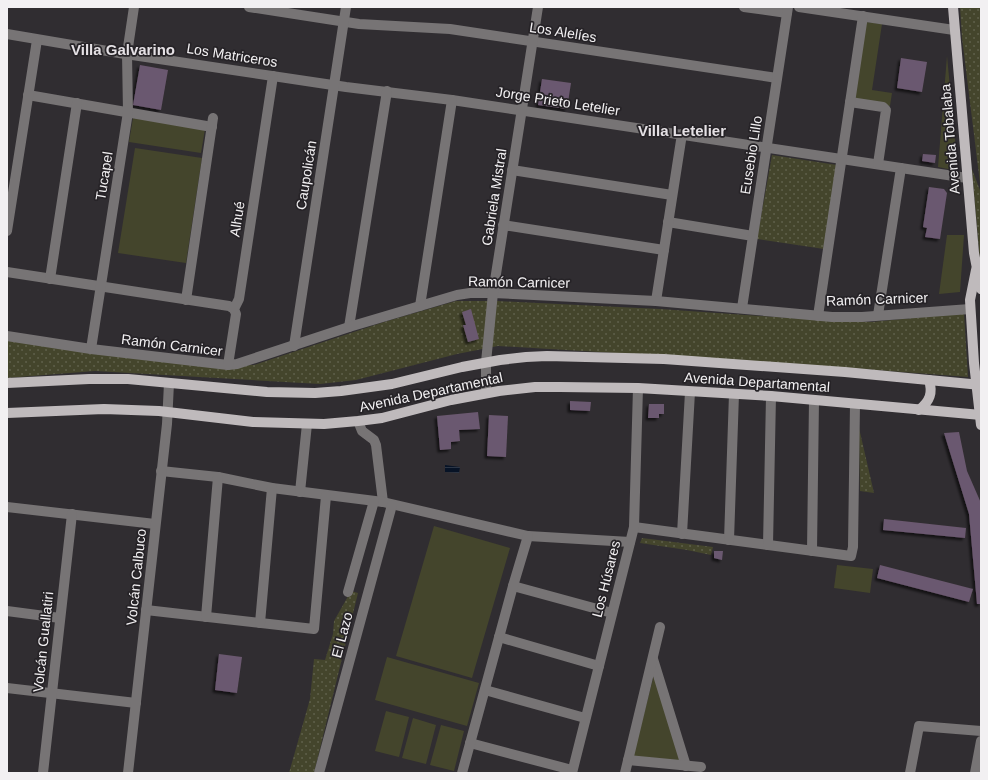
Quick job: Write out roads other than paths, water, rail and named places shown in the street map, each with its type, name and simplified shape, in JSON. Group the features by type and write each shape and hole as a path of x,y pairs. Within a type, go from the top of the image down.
{"main road":[{"name":"Avenida Tobalaba","path":"953,7 967,178 976,268 981,289"},
{"name":"Avenida Tobalaba","path":"976,268 971,291 970,309 981,425"},
{"name":"Avenida Departamental","path":"7,383 109,378 267,392 328,392 392,384 486,362 526,357 664,360 845,372 978,385"},
{"path":"919,410 930,398 931,389 929,380"},
{"name":"Avenida Departamental","path":"7,413 99,409 167,413 253,422 307,424 382,418 451,400 486,393 535,387 638,388 771,396 980,415"}],"street":[{"name":"Tucapel","path":"91,349 128,112 127,54 134,7"},
{"name":"Los Alelíes","path":"249,7 344,22 380,26 450,29 777,78"},
{"name":"Caupolicán","path":"294,346 346,7"},
{"name":"Gabriela Mistral","path":"486,393 486,362 493,293 538,7"},
{"path":"744,7 788,10"},
{"path":"799,7 954,30"},
{"name":"Eusebio Lillo","path":"742,308 788,10"},
{"path":"818,316 863,16"},
{"name":"Los Matriceros","path":"7,34 36,40 334,85"},
{"path":"7,231 36,40"},
{"name":"Alhué","path":"228,365 236,314 234,309 239,299 273,76"},
{"name":"Jorge Prieto Letelier","path":"334,85 522,110 967,178"},
{"path":"349,328 387,91"},
{"path":"28,95 128,112 213,122 186,300"},
{"path":"420,306 452,100"},
{"path":"850,102 885,108 878,164"},
{"path":"50,279 77,103"},
{"path":"656,301 682,134"},
{"path":"878,315 901,168"},
{"path":"512,170 672,195"},
{"path":"668,222 753,236"},
{"path":"503,225 664,250"},
{"path":"7,272 229,306 234,309"},
{"name":"Ramón Carnicer","path":"7,336 91,349 228,365 237,364 457,295 493,293 656,301 818,316 845,317 970,309"},
{"name":"Volcán Calbuco","path":"128,773 156,524 169,383"},
{"name":"Los Húsares","path":"572,772 634,527 638,388"},
{"path":"682,534 690,392"},
{"path":"729,540 734,394"},
{"path":"768,545 771,396"},
{"path":"812,550 814,400"},
{"path":"634,527 851,556 853,547 855,404"},
{"name":"El Lazo","path":"319,773 383,503 376,445 374,440 362,431 358,421"},
{"path":"300,492 307,424"},
{"path":"161,471 218,477 272,488 383,503 528,536 630,542"},
{"path":"206,617 218,477"},
{"path":"260,623 272,488"},
{"path":"146,610 314,629 326,496"},
{"path":"348,592 383,503"},
{"path":"7,507 156,524"},
{"name":"Volcán Guallatiri","path":"43,773 72,514"},
{"path":"462,773 528,536"},
{"path":"513,586 612,613"},
{"path":"7,611 60,618"},
{"path":"625,773 660,627"},
{"path":"499,637 599,666"},
{"path":"653,657 686,766"},
{"path":"7,688 136,703"},
{"path":"485,690 585,718"},
{"path":"910,773 919,726 981,731"},
{"path":"975,773 981,741"},
{"path":"470,743 572,772"},
{"path":"628,760 701,767"}],"water":[{"path":"445,465 460,467 459,473 445,472"}],"district":[{"name":"Villa Galvarino","path":"123,49"},
{"name":"Villa Letelier","path":"682,130"}]}
